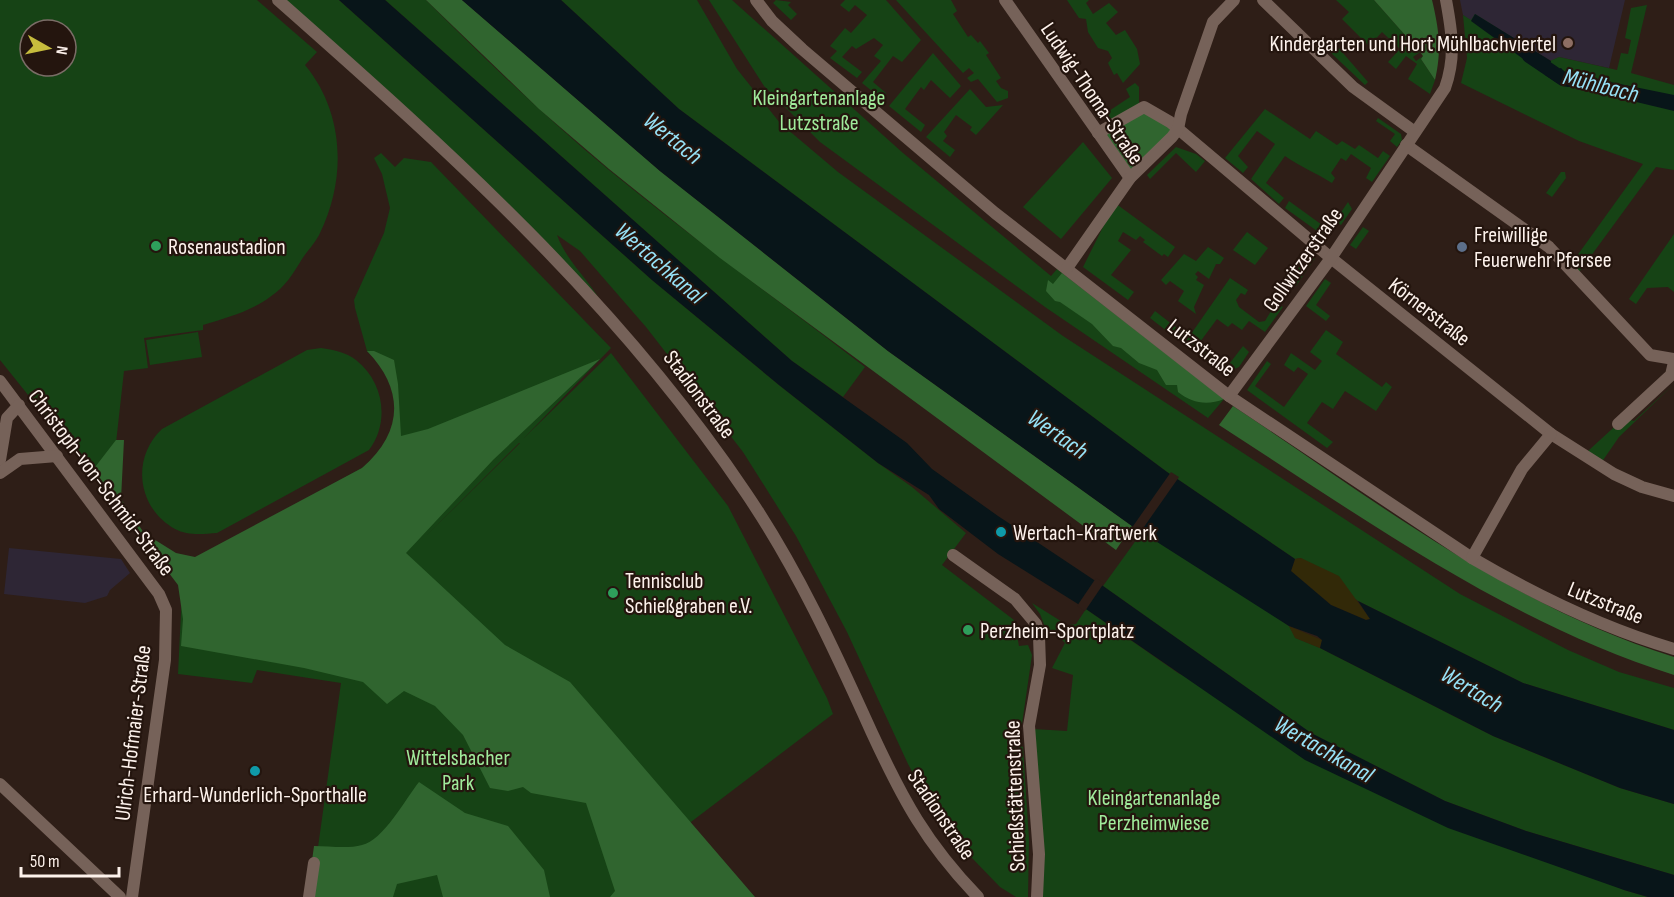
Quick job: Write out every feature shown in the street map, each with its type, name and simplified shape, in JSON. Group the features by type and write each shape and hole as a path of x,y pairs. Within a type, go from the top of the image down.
{"street":[{"name":"Stadionstraße","path":"278,0 495,195 605,310 686,408 747,494 793,570 903,800 949,867 978,897"},
{"name":"Lutzstraße","path":"756,0 772,21 810,56 995,213 1229,396 1472,558 1554,605 1611,629 1674,649"},
{"name":"Ludwig-Thoma-Straße","path":"1005,0 1130,178 1067,268"},
{"path":"1130,178 1178,129 1181,114 1213,22 1234,0"},
{"path":"1263,0 1353,87 1415,132"},
{"name":"Gollwitzerstraße","path":"1229,396 1331,258 1445,88 1453,59 1452,33 1446,0"},
{"name":"Körnerstraße","path":"1098,133 1144,107 1178,129 1331,258 1551,434 1614,474 1642,487 1674,496"},
{"path":"1406,145 1549,248 1650,355 1674,360 1671,375 1618,424"},
{"name":"Christoph-von-Schmid-Straße","path":"0,381 159,594 166,610"},
{"path":"0,460 7,418 19,405"},
{"path":"1472,558 1522,469 1551,434"},
{"path":"0,473 21,459 57,456"},
{"name":"Schießstättenstraße","path":"952,555 1015,599 1036,624 1039,636 1040,665 1029,726 1039,854 1037,897"},
{"name":"Ulrich-Hofmaier-Straße","path":"132,897 165,660 166,610"},
{"path":"0,784 120,897"},
{"path":"309,897 314,863"}],"shaded area":[{"name":"Kindergarten und Hort Mühlbachviertel","path":"1460,0 1625,0 1609,68 1559,57 1551,61 1476,15 1471,21 1463,15"},
{"path":"9,548 121,559 130,573 110,590 107,596 85,603 4,594"}],"green space":[{"name":"Rosenaustadion","path":"0,0 257,0 317,52 305,65 318,83 328,103 334,124 337,168 335,190 329,212 318,236 292,275 280,289 263,302 238,314 203,325 203,330 144,338 148,368 124,371 110,497 0,360"},
{"path":"278,0 339,0 652,280 779,385 912,487 966,533 942,565 1014,620 1019,646 1028,645 1032,655 1022,724 1012,730 1012,743 1023,747 1029,839 1028,897 1016,897 1000,887 943,828 908,764 847,632 796,536 743,452 646,327 580,251 557,235 567,255 605,310"},
{"path":"385,0 426,0 516,87 609,170 865,367 843,397 792,361"},
{"path":"426,0 462,0 660,171 888,351 1132,526 1116,550 720,258 609,169 539,109"},
{"path":"561,0 697,0 737,69 780,123 838,172 1063,336 1460,594 1568,650 1619,672 1674,688 1674,730 1523,683 1358,601 1301,558 1295,559 1167,472 679,109"},
{"name":"Kleingartenanlage Lutzstraße","path":"709,0 732,0 903,153 1051,276 1057,269 1224,399 1208,418 1045,307 820,142 764,86"},
{"path":"776,0 791,2 788,5 797,14 791,20 773,3"},
{"path":"845,0 886,0 921,40 902,62 893,56 873,82 886,93 882,99 862,83 881,61 874,56 883,45 874,38 856,49 852,46 842,57 862,72 857,78 830,58 837,51 830,46 845,28 851,33 867,15 855,5 849,12 840,5"},
{"path":"896,0 951,0 957,11 953,14 968,37 971,35 978,43 980,41 989,53 986,55 1001,78 996,81 1001,88 1008,91 1008,98 997,102 978,79 971,82 967,78 974,73 969,68 963,73"},
{"path":"1067,0 1089,0 1086,3 1093,14 1109,3 1118,12 1106,23 1116,35 1125,30 1137,49 1140,64 1123,83 1117,73 1114,75 1108,63 1112,58 1108,51 1098,48 1088,32 1086,19 1079,18"},
{"path":"1336,0 1374,0 1420,52 1413,57 1416,61 1423,56 1421,59 1435,80 1430,94 1408,79 1417,64 1406,56 1396,69 1388,62 1400,49 1382,32 1369,46 1342,19 1349,12"},
{"path":"1374,0 1432,0 1439,40 1435,80 1421,59 1423,56 1420,52"},
{"path":"1647,5 1631,73 1674,85 1674,170 1656,167 1577,275 1569,267 1643,164 1579,141 1461,83 1467,58 1463,15 1471,20 1475,14 1550,61 1559,57 1617,70 1621,53 1628,54 1631,40 1625,38 1631,8"},
{"path":"1336,45 1368,82 1365,85 1329,51"},
{"path":"933,53 961,86 950,98 931,80 924,90 921,87 905,109 925,125 921,132 889,106"},
{"path":"1135,83 1139,87 1139,105 1111,122 1106,113 1130,97 1126,89"},
{"path":"970,89 986,107 1003,105 976,135 970,130 972,127 956,115 944,132 947,136 943,141 955,150 950,157 926,137"},
{"path":"1144,107 1178,129 1130,178 1098,133"},
{"path":"1265,109 1310,139 1316,131 1337,145 1342,141 1355,149 1359,145 1378,158 1383,151 1390,156 1372,182 1366,178 1371,168 1351,154 1346,161 1341,158 1331,173 1335,178 1332,183 1285,156 1266,183 1284,198 1279,204 1251,179 1275,144 1257,131 1238,156 1248,167 1243,173 1225,158"},
{"path":"1378,118 1401,134 1402,140 1397,147 1390,141 1395,134 1376,121"},
{"path":"1083,142 1112,178 1061,239 1023,207"},
{"path":"1176,147 1196,154 1205,161 1196,172 1176,153 1150,179 1147,175"},
{"name":"Wittelsbacher Park","path":"381,153 395,167 404,158 431,162 611,348 523,439 611,353 728,506 827,698 833,714 683,828 740,897 311,897 341,683 257,670 252,683 178,674 183,572 229,541 362,468 377,456 388,439 394,421 395,401 390,382 381,365 367,351 354,300 384,233 390,208 382,174 374,158","holes":["519,443 520,443 426,536"]},
{"path":"1561,172 1565,172 1566,178 1552,197 1546,193"},
{"path":"1289,201 1329,230 1324,236 1285,208"},
{"path":"1348,202 1352,209 1341,225 1335,221"},
{"path":"1115,203 1175,247 1168,257 1164,254 1162,256 1143,242 1145,240 1140,236 1136,240 1123,232 1118,241 1131,250 1111,275 1134,292 1128,300 1083,267"},
{"path":"1363,227 1369,231 1356,249 1350,245"},
{"path":"1247,232 1268,248 1255,265 1233,250"},
{"path":"1674,234 1674,292 1668,287 1647,288 1636,304 1629,299"},
{"path":"1208,247 1224,258 1220,264 1216,264 1209,279 1198,271 1195,274 1198,277 1196,280 1204,285 1194,307 1196,314 1178,301 1184,291 1170,281 1166,285 1161,280 1184,254 1196,261"},
{"path":"1309,254 1315,258 1296,286 1289,281"},
{"path":"1062,273 1224,399 1206,403 1183,396 1178,392 1177,385 1166,385 1157,370 1139,363 1121,348 1113,346 1092,324 1055,301 1046,291 1048,280 1053,284"},
{"path":"1230,278 1248,290 1245,295 1241,293 1236,300 1239,307 1259,322 1265,321 1276,303 1283,307 1265,332 1249,321 1242,330 1232,323 1228,327 1217,319 1200,342 1206,347 1204,350 1216,359 1212,364 1184,344"},
{"path":"1325,279 1331,283 1316,305 1330,316 1326,321 1306,306"},
{"path":"1155,311 1182,332 1177,339 1150,318"},
{"path":"1326,330 1343,342 1336,354 1382,387 1386,382 1392,387 1376,411 1345,391 1333,409 1322,402 1307,423 1333,442 1327,448 1247,390 1267,361 1271,364 1255,386 1284,407 1308,374 1298,367 1294,372 1284,365 1291,353 1315,370 1322,361 1310,352"},
{"path":"198,332 202,357 150,365 146,340"},
{"path":"1243,346 1249,352 1239,367 1226,373 1223,372"},
{"path":"321,348 352,357 373,379 381,403 381,415 376,439 369,450 217,533 185,533 162,520 146,496 142,468 152,441 162,429 307,350"},
{"path":"367,351 374,351 394,360 401,436 428,429 600,359 493,460 406,553 505,645 570,682 755,897 610,897 615,891 586,803 531,793 523,787 508,791 490,788 463,735 435,706 404,691 387,704 363,682 304,668 181,646 183,619 178,585 92,471 116,440 124,440 121,499 144,533 176,553 195,557 362,468 376,455 392,426 393,396 388,381"},
{"path":"1674,384 1619,437 1599,466 1588,451 1624,418 1634,421"},
{"path":"1233,406 1391,513 1500,580 1614,635 1674,657 1674,675 1612,653 1553,627 1495,597 1383,531 1219,425"},
{"path":"1142,532 1266,610 1289,626 1296,638 1493,736 1620,788 1674,804 1674,875 1526,831 1445,801 1311,733 1103,586"},
{"path":"1032,603 1064,623 1058,633 1047,632 1040,614"},
{"name":"Kleingartenanlage Perzheimwiese","path":"1086,609 1178,673 1624,890 1648,897 1042,897 1033,729 1067,731 1073,675 1052,668 1065,643 1060,638 1069,625 1076,624"},
{"path":"419,782 465,813 508,826 544,870 550,897 443,897 437,875 397,884 393,897 307,897 314,846 351,847 370,842 386,828"}],"sand":[{"path":"1301,558 1339,576 1370,619 1366,620 1331,605 1291,571 1295,559"},
{"path":"1289,626 1322,640 1320,648 1295,638"}],"water":[{"name":"Wertachkanal","path":"339,0 385,0 792,361 907,443 932,469 1311,733 1445,801 1526,831 1674,875 1674,897 1648,897 1624,890 1448,828 1305,760 1086,609 998,554 939,509 929,495 878,463 779,385 652,280"},
{"name":"Wertach","path":"462,0 561,0 679,109 1167,472 1295,559 1291,571 1331,605 1366,620 1370,619 1358,601 1523,683 1674,730 1674,804 1620,788 1493,736 1320,648 1322,640 1317,636 1289,626 1132,526 888,351 660,171"},
{"path":"1475,14 1551,62 1537,69 1471,21"},
{"path":"1561,68 1566,73 1674,95 1674,111 1557,83 1545,75"}],"pier":[{"path":"1171,472 1179,477 1139,534 1131,529"},
{"path":"1096,578 1104,583 1085,611 1077,606"}],"waterway":[{"name":"Mühlbach","path":"1529,56 1563,79 1569,80"}],"place":[{"name":"Kindergarten und Hort Mühlbachviertel","path":"1568,43"},
{"name":"Rosenaustadion","path":"156,246"},
{"name":"Freiwillige Feuerwehr Pfersee","path":"1462,247"},
{"name":"Wertach-Kraftwerk","path":"1001,532"},
{"name":"Tennisclub Schießgraben e.V.","path":"613,593"},
{"name":"Perzheim-Sportplatz","path":"968,630"},
{"name":"Erhard-Wunderlich-Sporthalle","path":"255,771"}]}
